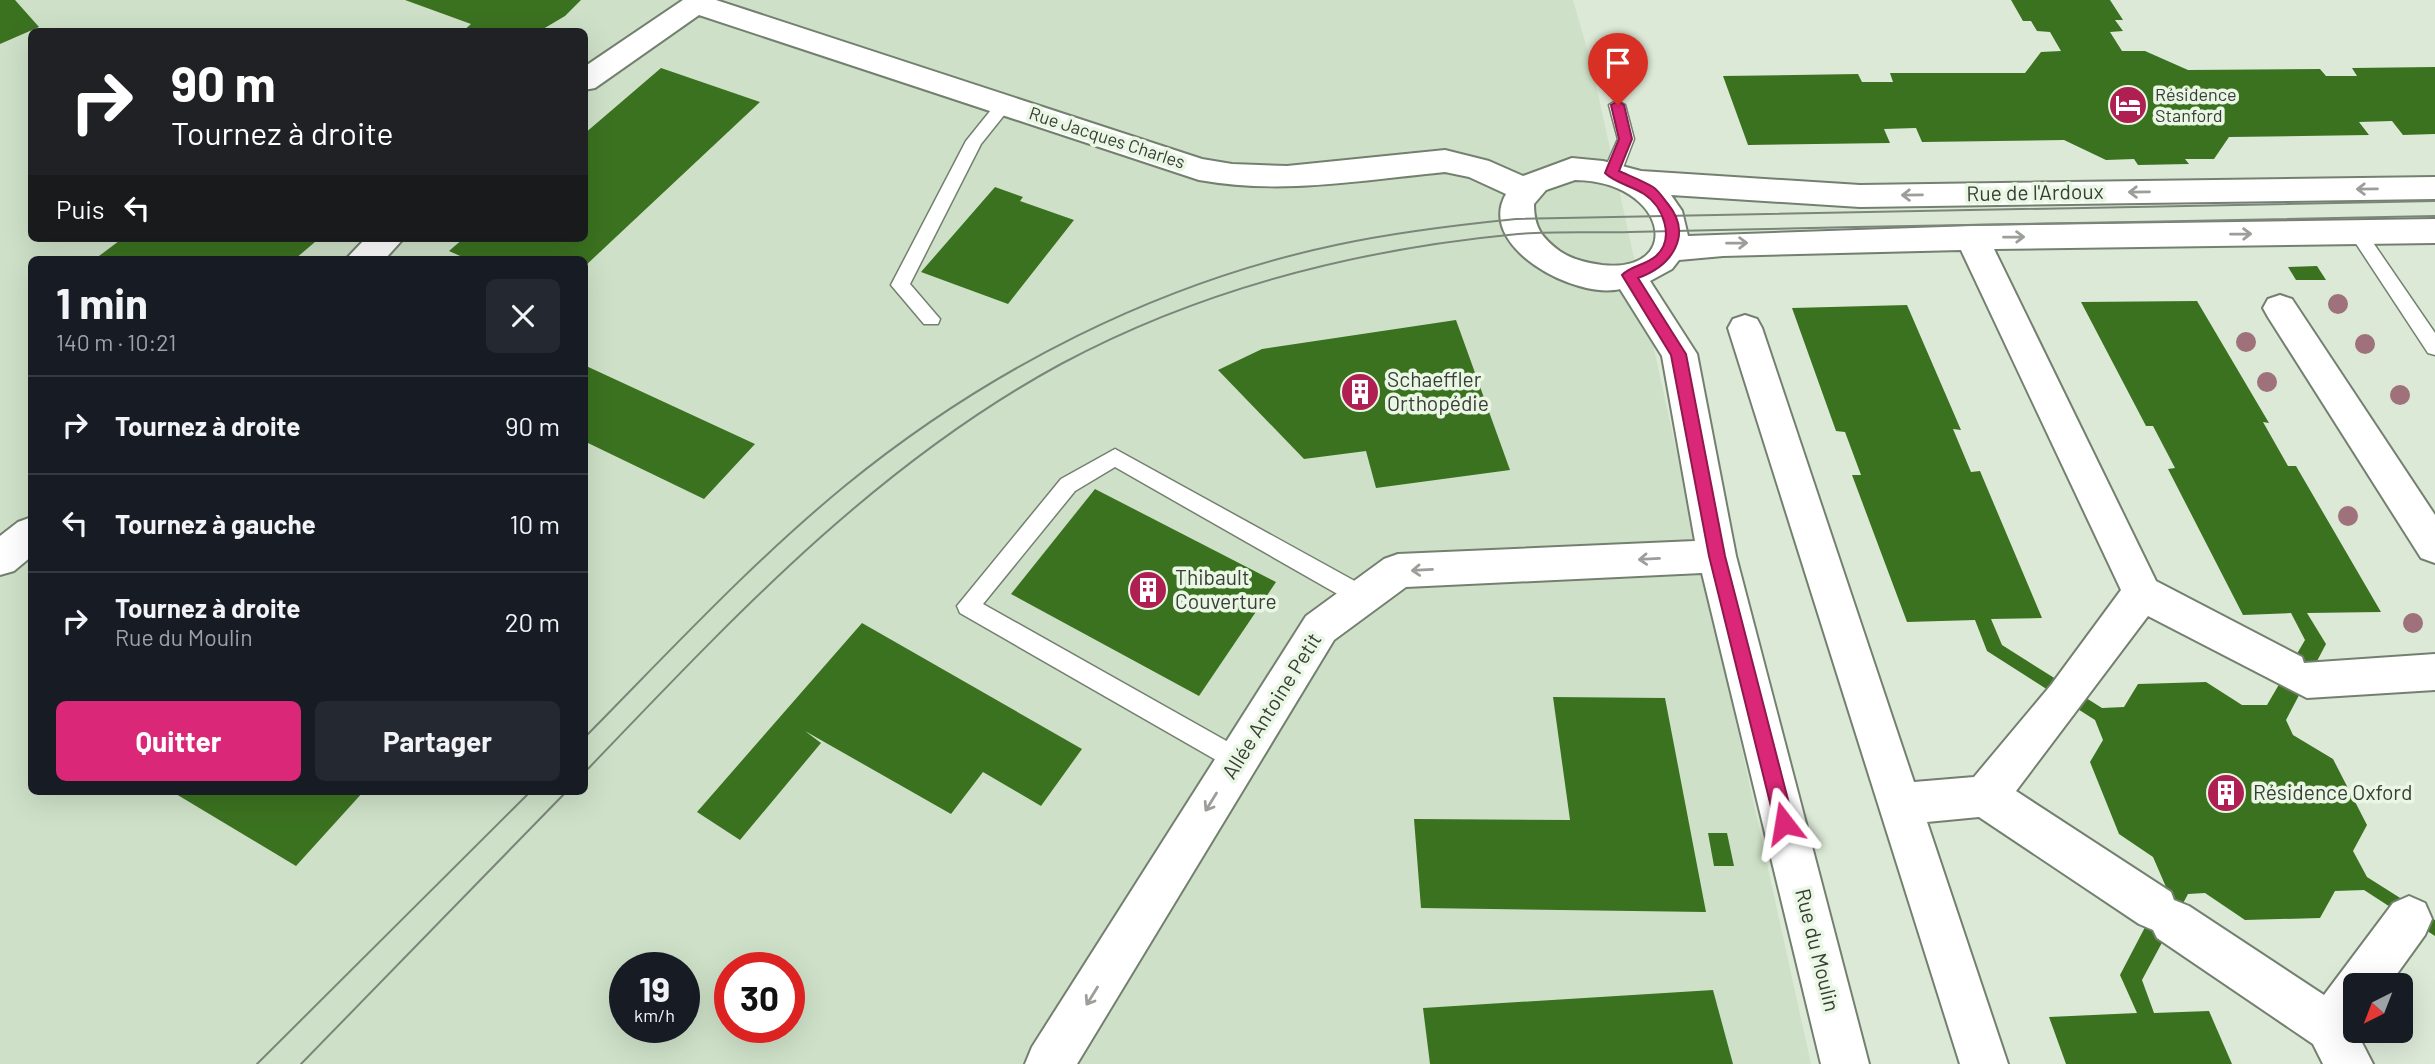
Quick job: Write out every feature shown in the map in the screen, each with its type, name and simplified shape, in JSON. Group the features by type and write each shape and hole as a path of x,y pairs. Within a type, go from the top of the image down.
{"street":[{"path":"588,78 700,2"},
{"name":"Rue Jacques Charles","path":"700,2 1167,160 1232,175 1287,177 1445,161 1478,169 1525,190"},
{"path":"1572,169 1624,177 1657,197 1670,216 1673,239 1670,249 1647,270 1604,278 1578,274 1553,264 1534,251 1521,234 1516,209 1525,190 1545,177 1572,169"},
{"name":"Rue de l'Ardoux","path":"1624,177 1860,196 2435,188"},
{"name":"Rue de l'Ardoux","path":"1670,249 1723,244 1972,238 2435,231"},
{"path":"1972,238 2142,593 2297,675 2435,672"},
{"path":"367,256 383,242"},
{"name":"Rue du Moulin","path":"1629,275 1679,354 1717,556 1845,1064"},
{"path":"2280,308 2435,547"},
{"path":"1745,328 1984,1064"},
{"path":"0,559 28,536"},
{"name":"Allée Antoine Petit","path":"1049,1064 1320,628 1398,571 1717,556"},
{"path":"1986,796 2142,593"},
{"path":"1900,804 1986,796 2164,915 2343,1027"},
{"path":"2371,973 2425,917"}],"lane":[{"path":"931,319 900,285 974,142 1005,104"},
{"path":"1618,105 1626,139 1624,177"},
{"path":"2357,232 2435,348"},
{"path":"1238,760 968,606 1068,485 1115,457 1363,597"}],"shaded area":[{"path":"0,0 1573,0 1591,62 1811,1064 0,1064"}],"building":[{"path":"0,0 15,0 39,27 28,28 28,32 0,44"},
{"path":"405,0 581,0 565,16 545,28 466,28 471,24"},
{"path":"2011,0 2110,0 2123,20 2115,20 2123,31 2110,32 2122,51 2145,51 2188,70 2320,69 2326,76 2357,76 2352,68 2435,67 2435,134 2403,135 2392,121 2359,122 2369,135 2229,137 2214,159 2185,159 2189,164 2138,165 2134,159 2106,160 2064,140 1922,142 1916,128 1884,129 1890,143 1748,145 1723,76 1858,74 1862,82 1893,82 1890,73 2025,73 2041,52 2061,51 2050,32 2037,31 2031,21 2023,21"},
{"path":"661,68 760,102 588,263 588,256 460,256 449,251 459,242 588,242 588,131"},
{"path":"995,187 1023,197 1020,201 1074,220 1008,304 921,272"},
{"path":"118,242 315,242 299,256 99,256"},
{"path":"2317,266 2326,280 2296,280 2288,267"},
{"path":"2197,301 2269,423 2263,422 2288,466 2296,466 2381,612 2307,613 2326,644 2286,720 2293,735 2333,759 2367,825 2353,851 2367,877 2435,920 2435,936 2364,890 2335,891 2320,918 2245,920 2205,893 2188,894 2142,980 2154,1013 2209,1011 2232,1064 2066,1064 2049,1017 2137,1013 2120,975 2166,887 2153,857 2119,834 2090,762 2103,740 2095,720 1987,651 1975,620 1907,622 1852,475 1861,475 1845,432 1836,431 1792,308 1907,305 1961,430 1953,429 1971,472 1980,471 2042,618 1991,619 2002,645 2102,708 2124,707 2138,684 2206,682 2242,705 2267,705 2305,640 2291,613 2243,615 2168,469 2175,468 2153,426 2146,426 2081,302"},
{"name":"Schaeffler Orthopédie","path":"1456,320 1510,470 1376,488 1366,451 1304,459 1218,370 1262,349"},
{"path":"588,367 755,444 704,499 588,443"},
{"name":"Thibault Couverture","path":"1095,489 1276,582 1199,696 1011,594"},
{"path":"862,623 1082,749 1041,806 983,772 951,814 805,731 821,743 740,840 697,812"},
{"path":"1553,697 1665,698 1706,912 1421,908 1414,819 1570,820"},
{"path":"178,795 360,795 296,866"},
{"path":"1708,833 1727,833 1734,866 1714,866"},
{"path":"1713,990 1733,1064 1430,1064 1423,1008"}],"tram line":[{"path":"588,734 777,545 811,514 900,443 957,404 1077,336 1139,307 1204,282 1269,262 1381,236 1516,219 2435,201"},
{"path":"588,769 694,659 807,550 866,498 928,450 993,405 1061,364 1115,337 1226,293 1283,276 1399,250 1532,233 2435,216"},
{"path":"257,1064 527,795"},
{"path":"301,1064 563,795"}],"place":[{"name":"Résidence Stanford","path":"2128,105"},
{"name":"Schaeffler Orthopédie","path":"1360,392"},
{"name":"Thibault Couverture","path":"1148,590"},
{"name":"Résidence Oxford","path":"2226,793"}],"route":[{"path":"1618,105 1626,139 1612,173 1636,182 1651,192 1662,203 1673,224 1670,249 1647,270 1629,275 1679,354 1717,556 1784,823"}]}
